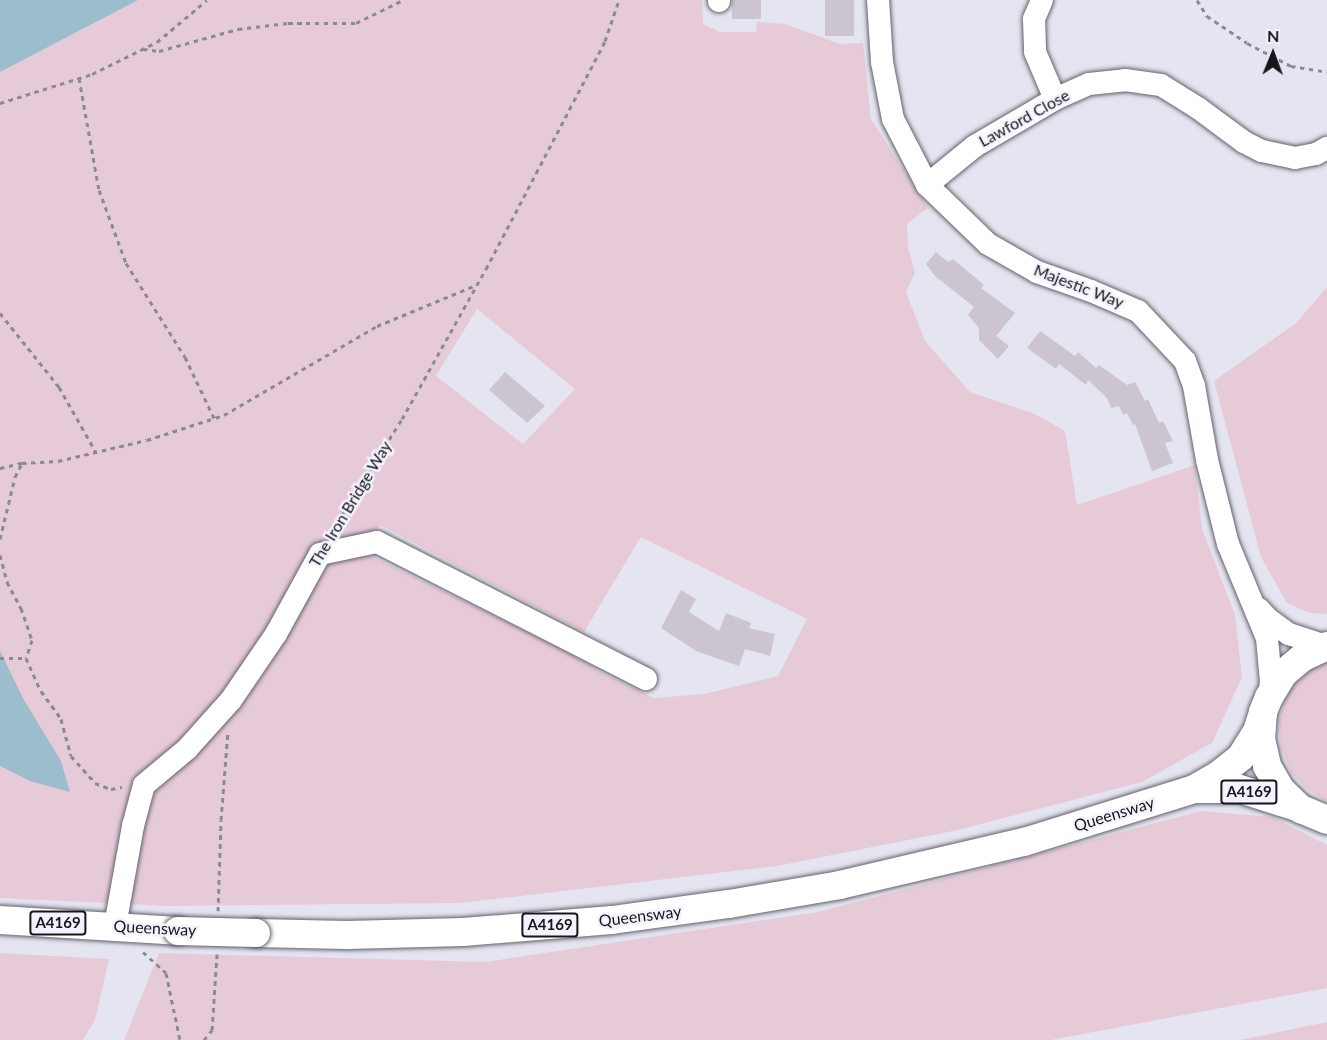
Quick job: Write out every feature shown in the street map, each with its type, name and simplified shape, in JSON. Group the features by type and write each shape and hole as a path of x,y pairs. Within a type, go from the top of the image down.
{"main road":[{"name":"Queensway","path":"0,920 256,933 347,935 463,932 612,920 729,904 840,885 1024,842 1194,789 1220,774 1241,757 1257,731 1266,704 1283,674 1303,657 1327,646"},
{"path":"1266,704 1261,739 1267,766 1281,790 1320,818"},
{"name":"Queensway","path":"1194,789 1240,789 1320,818"}],"street":[{"name":"Majestic Way","path":"878,0 882,62 893,119 927,184 988,244 1036,272 1091,291 1138,311 1185,361 1194,386 1207,460 1228,544 1268,644 1271,682 1266,704"},
{"path":"1042,0 1034,19 1035,52 1055,99"},
{"name":"Lawford Close","path":"927,184 975,146 1055,99 1089,84 1125,80 1161,85 1198,108 1244,142 1262,151 1295,158 1316,154 1327,148"},
{"path":"320,554 377,542 646,679"},
{"name":"The Iron Bridge Way","path":"144,785 187,749 231,700 276,634 320,554"},
{"name":"Majestic Way","path":"1251,597 1278,627 1298,638 1327,646"},
{"path":"115,926 133,826 144,785"}],"path":[{"path":"0,103 79,78 143,49 157,42 207,0"},
{"path":"143,49 159,51 238,29 288,22 356,23 403,0"},
{"name":"The Iron Bridge Way","path":"320,554 478,284 605,41 619,0"},
{"path":"1197,0 1207,16 1247,43 1291,66 1327,72"},
{"path":"79,78 99,190 126,263 185,357 214,418"},
{"path":"0,468 22,463 58,461 147,440 214,418 300,372 377,326 478,284"},
{"path":"0,313 59,387 96,452"},
{"path":"0,538 15,477 22,463"},
{"path":"0,555 7,582 21,608 32,640 26,658 41,691 61,719 71,756 95,783 111,789 144,785"},
{"path":"0,658 26,658"},
{"path":"218,916 221,820 231,700"},
{"path":"204,1040 212,1030 217,948"},
{"path":"141,950 166,973 180,1040"}],"shaded area":[{"path":"0,0 702,0 703,24 720,32 756,32 757,22 785,24 840,44 863,43 871,119 928,208 907,224 908,247 915,273 906,292 925,341 970,392 1035,414 1065,431 1077,505 1195,465 1202,529 1235,615 1242,677 1212,743 1142,782 958,830 777,866 460,903 167,906 0,898","holes":["477,309 575,389 523,444 436,376","380,525 584,632 641,537 807,619 778,676 704,694 654,698 602,673 571,653 368,555"]},
{"path":"1327,287 1327,614 1310,613 1287,603 1261,557 1214,381 1296,323"},
{"path":"1327,659 1327,801 1308,790 1291,772 1281,748 1279,723 1285,698 1299,677 1319,661"},
{"path":"1201,811 1272,817 1327,845 1327,988 1051,1040 124,1040 159,953 485,962 818,912"},
{"path":"0,953 109,959 95,1020 83,1040 0,1040"},
{"path":"1327,1022 1327,1040 1240,1040"}],"water":[{"path":"0,0 138,0 0,72"},
{"path":"0,651 24,700 61,761 70,792 30,781 0,766"}],"building":[{"path":"732,0 761,0 761,19 732,19"},
{"path":"825,0 854,0 854,36 825,36"},
{"path":"936,252 948,262 953,259 984,285 981,288 1015,313 996,336 1009,346 998,359 979,340 979,328 968,315 974,307 935,276 926,264"},
{"path":"1040,331 1075,356 1078,352 1096,368 1099,365 1127,385 1135,382 1145,401 1148,399 1159,423 1163,421 1173,441 1165,443 1173,463 1152,471 1135,424 1133,425 1127,413 1123,415 1119,406 1111,408 1107,398 1088,380 1086,385 1059,364 1056,369 1027,348"},
{"path":"505,372 545,406 527,423 489,390"},
{"path":"681,590 696,599 689,612 719,631 726,613 751,623 749,628 775,634 770,656 745,649 739,666 696,651 661,628"}]}
